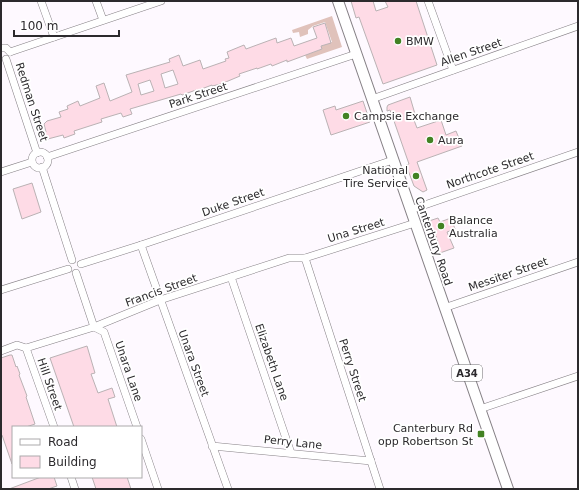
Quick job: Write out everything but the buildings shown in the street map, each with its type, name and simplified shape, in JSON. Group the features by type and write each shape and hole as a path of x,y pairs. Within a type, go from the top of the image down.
{"highway":[{"name":"Canterbury Road","path":"338,1 508,489"}],"street":[{"path":"41,1 54,37"},
{"path":"96,1 103,20"},
{"path":"4,59 9,57 4,47 54,37 153,2 161,1"},
{"path":"428,1 453,70"},
{"name":"Allen Street","path":"372,99 578,26"},
{"name":"Park Street","path":"47,157 356,54"},
{"name":"Redman Street","path":"4,59 37,152"},
{"path":"32,162 33,157 37,152 44,153 47,157 46,164 42,167"},
{"name":"Northcote Street","path":"410,210 578,152"},
{"name":"Duke Street","path":"81,264 142,245 393,160"},
{"path":"32,162 35,166 42,167"},
{"path":"1,172 32,162"},
{"path":"42,167 72,260"},
{"name":"Una Street","path":"305,258 415,223"},
{"name":"Unara Street","path":"142,245 160,300 228,489"},
{"name":"Francis Street","path":"1,351 17,345 26,348 94,327 160,300 289,258 305,258"},
{"name":"Perry Street","path":"305,258 380,489"},
{"path":"72,260 78,261 81,264 81,268 76,273"},
{"path":"68,269 68,263 72,260"},
{"name":"Messiter Street","path":"444,308 578,262"},
{"path":"68,269 70,272 76,273"},
{"path":"1,290 68,269"},
{"path":"76,273 94,327"},
{"name":"Elizabeth Lane","path":"231,277 292,453"},
{"name":"Unara Lane","path":"94,327 104,332 137,426"},
{"name":"Hill Street","path":"26,348 54,426"},
{"path":"480,409 578,376"},
{"path":"142,442 158,489"},
{"name":"Perry Lane","path":"212,446 371,461"},
{"path":"71,478 75,489"}],"shaded area":[{"path":"332,16 342,47 307,59 305,55 322,49 321,46 332,42 325,22 313,26 308,30 308,34 300,37 299,32 293,33 292,30"}],"place":[{"name":"BMW","path":"398,41"},
{"name":"Campsie Exchange","path":"346,116"},
{"name":"Aura","path":"430,140"},
{"name":"National Tire Service","path":"416,176"},
{"name":"Balance Australia","path":"441,226"},
{"name":"Canterbury Rd opp Robertson St","path":"481,434"}]}
